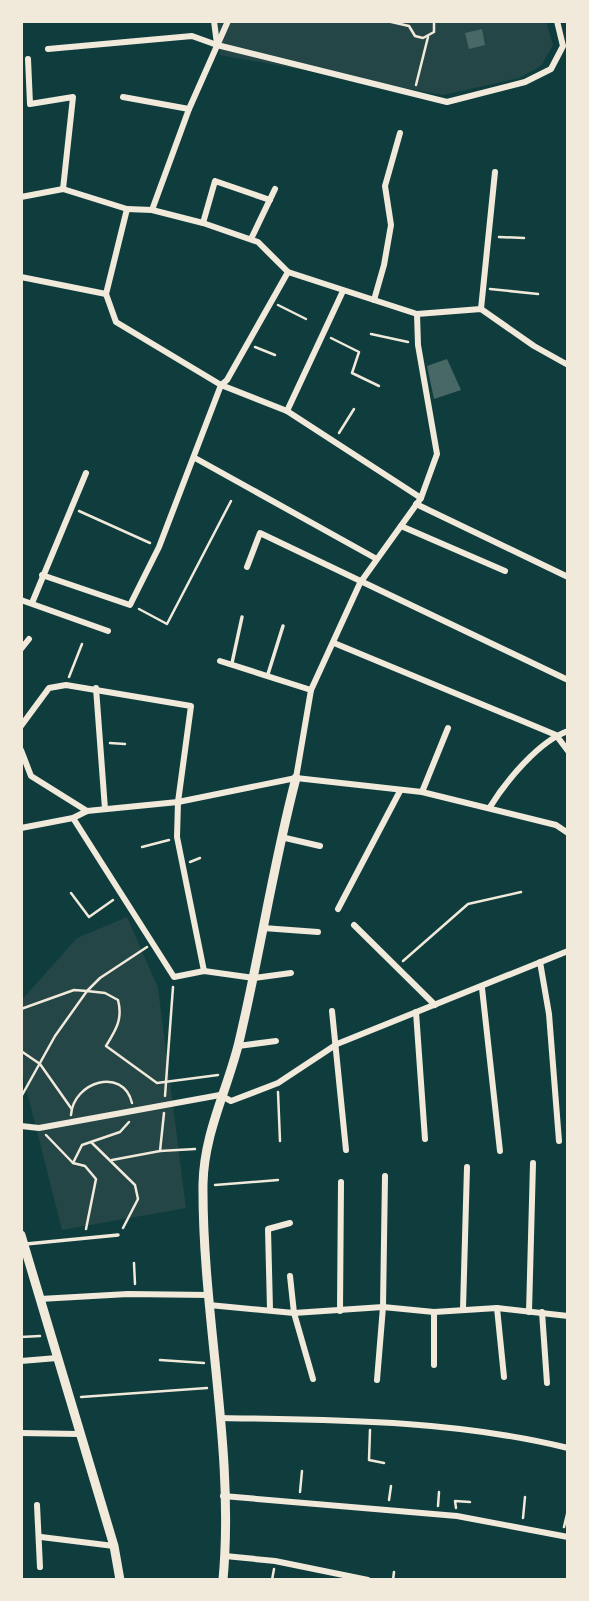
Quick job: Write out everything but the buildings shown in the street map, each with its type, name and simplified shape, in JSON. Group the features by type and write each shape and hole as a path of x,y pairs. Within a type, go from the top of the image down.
{"main road":[{"path":"223,1580 225,1556 220,1418 209,1300 203,1186 205,1149 238,1046 264,928 280,836 296,778"},
{"path":"22,1241 71,1398 78,1434 114,1546 120,1580"}],"street":[{"path":"215,21 217,46"},
{"path":"152,210 189,109 228,21"},
{"path":"48,49 192,36 217,46 447,102 525,82 551,69 563,46 557,21"},
{"path":"28,59 30,104 73,97 63,189"},
{"path":"123,97 189,109"},
{"path":"374,300 391,225 385,186 400,133"},
{"path":"481,309 495,172"},
{"path":"203,223 215,181 270,200"},
{"path":"251,239 275,188"},
{"path":"21,197 63,189 127,209 152,210 203,223 258,242 288,272 417,314 481,309 534,346 568,365"},
{"path":"127,209 106,294 116,322 221,385 287,411 333,443 356,453 421,498"},
{"path":"42,575 130,604 159,547 221,385 248,344 269,301 288,272"},
{"path":"21,276 106,294"},
{"path":"287,411 343,291"},
{"path":"296,778 311,690 360,583 374,558 421,498 437,454 418,345 417,314"},
{"path":"194,458 374,558"},
{"path":"32,603 86,472"},
{"path":"416,505 568,577"},
{"path":"401,526 505,571"},
{"path":"247,567 260,533 568,680"},
{"path":"21,600 108,631"},
{"path":"21,649 29,639"},
{"path":"334,643 556,735 568,751"},
{"path":"220,661 268,674 311,690"},
{"path":"21,726 49,688 66,685 191,706 177,802 177,838 204,971"},
{"path":"96,688 105,809"},
{"path":"422,792 448,728"},
{"path":"490,807 504,785 556,735 568,731"},
{"path":"21,750 31,776 88,811"},
{"path":"21,828 73,818 88,811 177,802 296,778 422,792 556,825 568,834"},
{"path":"338,909 400,791"},
{"path":"73,818 174,977 204,971 254,978 291,973"},
{"path":"280,836 320,846"},
{"path":"354,925 435,1005"},
{"path":"264,928 318,932"},
{"path":"21,1126 39,1128 220,1096 231,1101 278,1083 337,1044 482,988 568,951"},
{"path":"540,962 549,1014 559,1141"},
{"path":"482,988 500,1151"},
{"path":"332,1011 346,1150"},
{"path":"416,1012 425,1139"},
{"path":"238,1046 276,1041"},
{"path":"529,1312 533,1163"},
{"path":"463,1310 467,1167"},
{"path":"377,1380 383,1307 385,1176"},
{"path":"340,1311 341,1182"},
{"path":"270,1309 268,1229 290,1223"},
{"path":"290,1276 294,1313 313,1380"},
{"path":"40,1299 135,1294 209,1300 294,1313 383,1307 435,1312 497,1308 568,1316"},
{"path":"497,1308 504,1377"},
{"path":"434,1365 435,1312"},
{"path":"542,1312 547,1383"},
{"path":"21,1361 57,1357"},
{"path":"220,1418 371,1420 510,1434 568,1448"},
{"path":"21,1433 78,1434"},
{"path":"223,1496 457,1516 565,1536"},
{"path":"37,1505 41,1537 40,1567"},
{"path":"41,1537 114,1546"},
{"path":"225,1556 275,1560 328,1577 368,1580"}],"lane":[{"path":"232,663 242,617"},
{"path":"268,674 283,626"},
{"path":"22,1241 118,1236"}],"path":[{"path":"387,21 410,26 415,36 428,37"},
{"path":"414,95 428,37 435,28 434,21"},
{"path":"489,236 524,238"},
{"path":"484,288 538,294"},
{"path":"269,301 306,319"},
{"path":"323,334 359,352 352,373 379,386"},
{"path":"371,334 418,345"},
{"path":"248,344 275,355"},
{"path":"333,443 354,409"},
{"path":"130,604 167,624 231,501"},
{"path":"72,507 159,547"},
{"path":"66,685 82,644"},
{"path":"99,743 125,744"},
{"path":"142,847 177,838"},
{"path":"397,966 468,904 521,892"},
{"path":"71,893 89,917 122,893"},
{"path":"21,1097 68,1016 87,991 100,978 152,944"},
{"path":"160,1151 174,977"},
{"path":"21,1009 74,990 105,993 118,1000 121,1012 117,1028 106,1046 157,1083 228,1074"},
{"path":"21,1051 40,1064 71,1108"},
{"path":"278,1083 279,1141"},
{"path":"39,1128 73,1163 85,1167 96,1179 83,1239"},
{"path":"91,1142 135,1185 138,1199 118,1236"},
{"path":"112,1160 160,1151 205,1149"},
{"path":"203,1186 278,1180"},
{"path":"134,1263 135,1294"},
{"path":"21,1338 51,1335"},
{"path":"160,1360 215,1363"},
{"path":"71,1398 217,1387"},
{"path":"371,1420 369,1460 384,1462"},
{"path":"299,1501 302,1471"},
{"path":"387,1510 391,1486"},
{"path":"522,1528 526,1497"},
{"path":"457,1516 455,1501 470,1502"},
{"path":"565,1536 568,1510"},
{"path":"393,1580 394,1572"}],"shaded area":[{"path":"218,21 546,21 553,45 541,66 519,78 443,95 220,55"},
{"path":"127,917 158,988 186,1208 62,1230 21,1068 21,1001 77,938"}]}
